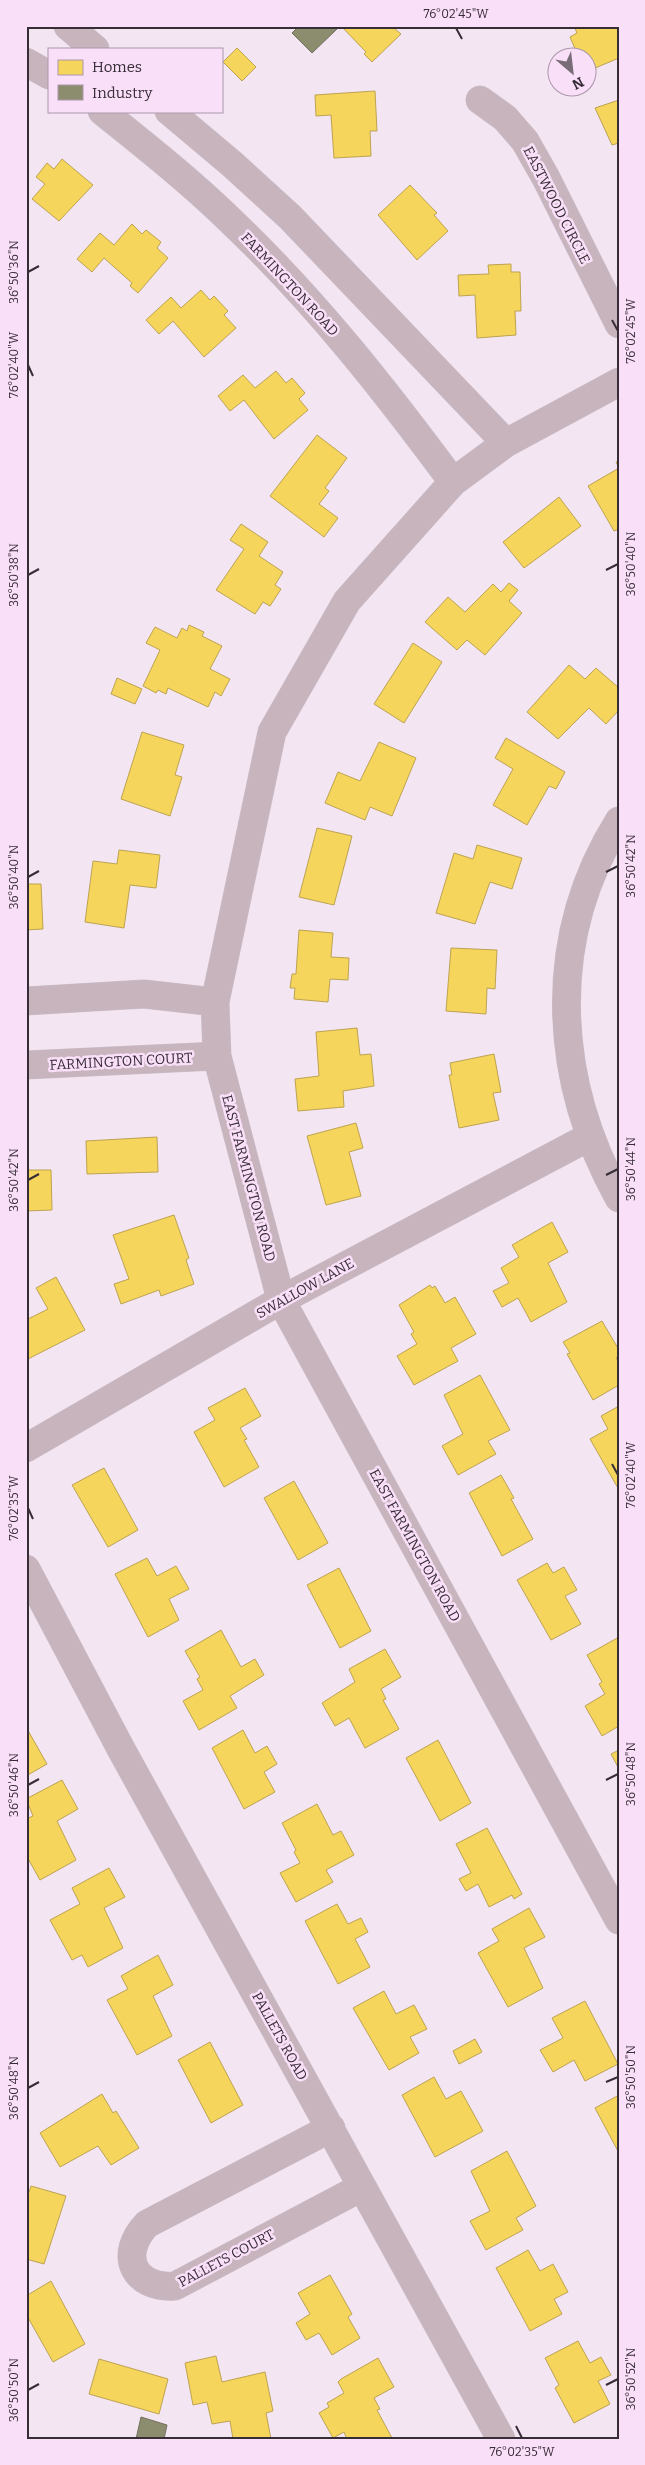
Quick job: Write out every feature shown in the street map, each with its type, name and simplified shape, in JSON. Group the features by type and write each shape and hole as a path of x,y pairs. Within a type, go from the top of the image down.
{"street":[{"path":"68,26 94,48"},
{"path":"26,62 48,74"},
{"name":"EASTWOOD CIRCLE","path":"480,100 505,118 525,141 619,324"},
{"name":"FARMINGTON ROAD","path":"103,112 161,158 232,222 319,312 389,395 453,482"},
{"path":"170,112 232,164 290,217 506,443"},
{"name":"EAST FARMINGTON ROAD","path":"619,382 506,443 453,482 348,601 272,732 215,1002 217,1056 281,1300 619,1920"},
{"path":"619,821 594,867 578,913 569,962 566,1011 570,1061 580,1110 602,1167 619,1198"},
{"path":"26,1001 144,994 215,1002"},
{"name":"FARMINGTON COURT","path":"26,1065 217,1056"},
{"name":"SWALLOW LANE","path":"26,1448 281,1300 589,1137"},
{"name":"PALLETS ROAD","path":"26,1569 121,1749 501,2439"},
{"name":"PALLETS COURT","path":"331,2128 147,2224 136,2236 131,2250 134,2268 143,2280 160,2287 175,2286 362,2187"}],"building: Homes":[{"path":"341,26 398,26 395,29 401,34 372,62 364,54 366,52"},
{"path":"574,26 619,26 619,58 598,67 598,48 575,48 570,37 577,33"},
{"path":"237,48 256,67 242,81 223,62"},
{"path":"375,91 377,131 370,131 371,156 334,158 331,115 316,116 315,95"},
{"path":"619,100 619,143 612,145 595,108"},
{"path":"62,159 93,185 59,221 32,199 45,184 36,177 47,163 54,169"},
{"path":"410,185 437,213 434,215 448,231 417,260 378,215"},
{"path":"132,224 142,234 146,230 161,242 157,248 168,258 138,293 130,286 132,283 104,258 92,272 77,259 100,233 114,245"},
{"path":"511,264 511,272 520,272 521,311 515,311 516,335 477,338 475,295 459,296 458,275 489,274 488,265"},
{"path":"201,290 210,300 214,296 228,311 224,315 236,328 204,357 173,321 159,334 146,320 171,297 181,308"},
{"path":"276,371 286,383 292,378 305,393 299,399 308,410 274,439 244,400 230,411 218,396 243,375 255,388"},
{"path":"317,435 347,458 325,488 329,491 319,504 338,518 324,537 270,496"},
{"path":"619,468 619,529 614,531 588,486"},
{"path":"559,497 581,526 524,568 503,542"},
{"path":"241,524 268,542 259,556 283,572 275,585 281,589 270,606 263,602 255,614 216,590 244,549 230,540"},
{"path":"509,583 518,590 509,601 522,613 485,655 467,640 457,650 425,622 448,597 465,612 493,584 501,592"},
{"path":"189,625 204,632 202,636 222,646 210,669 230,679 221,696 215,692 208,707 168,688 166,694 158,690 156,693 143,686 160,650 146,643 155,627 177,638 182,628 187,631"},
{"path":"413,643 442,662 404,723 374,704"},
{"path":"569,665 585,679 596,668 619,688 619,710 606,724 589,708 558,739 527,712"},
{"path":"117,678 142,689 135,704 111,694"},
{"path":"142,732 184,745 175,775 182,777 170,816 121,799"},
{"path":"506,738 565,772 556,789 549,786 527,825 493,805 513,769 495,758"},
{"path":"379,742 416,758 392,816 370,807 365,820 325,803 338,772 360,781"},
{"path":"317,828 352,836 334,905 299,897"},
{"path":"477,845 522,858 512,889 490,882 475,924 436,913 454,853 473,859"},
{"path":"119,850 160,855 156,888 130,885 124,928 85,922 93,861 117,864"},
{"path":"26,884 41,884 43,929 26,930"},
{"path":"299,930 333,933 331,957 349,958 348,980 330,979 328,1002 294,999 295,988 290,988 292,974 296,974"},
{"path":"451,948 497,950 495,989 487,988 486,1014 446,1011"},
{"path":"357,1028 360,1055 371,1054 374,1086 343,1091 344,1107 298,1111 295,1079 319,1076 316,1032"},
{"path":"494,1054 501,1092 493,1093 499,1120 459,1128 449,1075 452,1075 450,1063"},
{"path":"356,1123 363,1148 349,1152 361,1196 326,1205 307,1136"},
{"path":"157,1137 158,1172 87,1174 86,1141"},
{"path":"26,1170 51,1170 52,1210 26,1211"},
{"path":"174,1215 189,1258 186,1260 194,1284 161,1296 159,1290 121,1304 114,1284 129,1279 113,1235"},
{"path":"552,1222 568,1252 548,1263 567,1302 531,1322 518,1298 502,1307 493,1291 509,1283 501,1268 519,1257 512,1245"},
{"path":"56,1277 85,1330 26,1360 26,1320 48,1309 36,1288"},
{"path":"430,1285 432,1288 435,1286 445,1303 455,1297 476,1334 451,1348 458,1361 414,1385 397,1356 417,1344 411,1334 414,1332 399,1305"},
{"path":"602,1321 619,1350 619,1356 616,1358 619,1363 619,1385 593,1400 567,1354 570,1353 563,1342"},
{"path":"480,1375 510,1430 488,1441 496,1454 458,1475 442,1446 463,1434 444,1395"},
{"path":"245,1388 261,1416 240,1428 247,1439 244,1440 259,1467 224,1487 194,1432 215,1420 208,1408"},
{"path":"619,1406 619,1490 590,1439 608,1429 601,1416"},
{"path":"104,1468 138,1530 108,1547 72,1485"},
{"path":"501,1475 514,1498 511,1499 533,1539 502,1556 469,1493"},
{"path":"294,1481 328,1543 298,1560 264,1498"},
{"path":"147,1558 157,1576 176,1566 189,1589 169,1599 179,1620 148,1637 115,1574"},
{"path":"547,1563 553,1573 564,1567 577,1590 565,1596 581,1624 551,1640 517,1580"},
{"path":"339,1568 371,1631 340,1648 307,1585"},
{"path":"221,1630 241,1667 255,1659 264,1675 230,1696 237,1708 199,1730 183,1701 203,1690 197,1679 200,1677 185,1651"},
{"path":"619,1637 619,1726 602,1736 585,1706 605,1694 599,1684 602,1682 587,1655"},
{"path":"385,1649 401,1677 381,1689 386,1699 383,1700 399,1729 365,1748 349,1718 335,1726 322,1703 355,1682 349,1669"},
{"path":"26,1727 47,1764 26,1776"},
{"path":"243,1730 255,1753 267,1746 277,1764 264,1772 275,1792 244,1809 212,1748"},
{"path":"438,1740 471,1803 440,1821 406,1758"},
{"path":"619,1750 619,1769 611,1754"},
{"path":"62,1780 78,1809 57,1821 76,1860 40,1880 26,1855 26,1819 33,1816 26,1799"},
{"path":"317,1804 333,1835 341,1831 354,1855 326,1870 333,1882 296,1902 280,1873 300,1863 294,1852 296,1850 282,1823"},
{"path":"487,1828 522,1894 514,1899 512,1895 489,1907 478,1884 466,1891 459,1879 471,1873 456,1844"},
{"path":"109,1868 125,1897 104,1908 123,1948 88,1967 82,1955 72,1960 50,1920 80,1904 72,1888"},
{"path":"337,1904 348,1924 361,1918 368,1932 355,1939 370,1967 338,1984 305,1921"},
{"path":"529,1908 545,1937 524,1948 543,1988 508,2007 478,1953 499,1941 492,1929"},
{"path":"158,1955 173,1985 153,1996 172,2036 137,2055 107,2000 128,1989 121,1976"},
{"path":"384,1991 396,2014 414,2005 427,2029 410,2037 419,2053 389,2070 353,2008"},
{"path":"585,2001 618,2064 585,2081 574,2060 553,2072 540,2050 563,2038 552,2018"},
{"path":"475,2039 482,2052 459,2064 453,2051"},
{"path":"210,2042 243,2105 211,2123 178,2060"},
{"path":"434,2077 446,2099 461,2091 483,2131 435,2157 402,2095"},
{"path":"102,2094 113,2113 116,2111 139,2148 111,2165 98,2146 60,2167 40,2133"},
{"path":"619,2095 619,2153 595,2108"},
{"path":"507,2151 536,2206 516,2218 523,2230 486,2250 470,2221 490,2211 471,2171"},
{"path":"31,2186 66,2196 44,2264 26,2259 26,2201"},
{"path":"528,2250 540,2271 553,2264 568,2292 554,2299 562,2314 530,2331 496,2268"},
{"path":"330,2275 352,2314 348,2317 360,2338 332,2355 319,2333 306,2340 296,2323 310,2314 298,2293"},
{"path":"51,2281 85,2344 53,2362 26,2314 26,2296"},
{"path":"578,2341 590,2363 601,2357 611,2375 598,2381 610,2404 574,2423 555,2388 559,2385 545,2358"},
{"path":"216,2356 222,2382 265,2372 273,2411 266,2413 271,2439 233,2439 230,2421 212,2424 207,2402 193,2405 185,2363"},
{"path":"378,2358 394,2387 374,2398 380,2409 377,2410 392,2438 347,2439 344,2432 333,2438 319,2413 329,2407 327,2403 344,2393 338,2382 341,2379"},
{"path":"99,2359 168,2379 159,2414 89,2394"}],"building: Industry":[{"path":"299,26 335,26 337,29 312,53 292,33"},
{"path":"141,2417 167,2425 164,2439 136,2439"}]}
